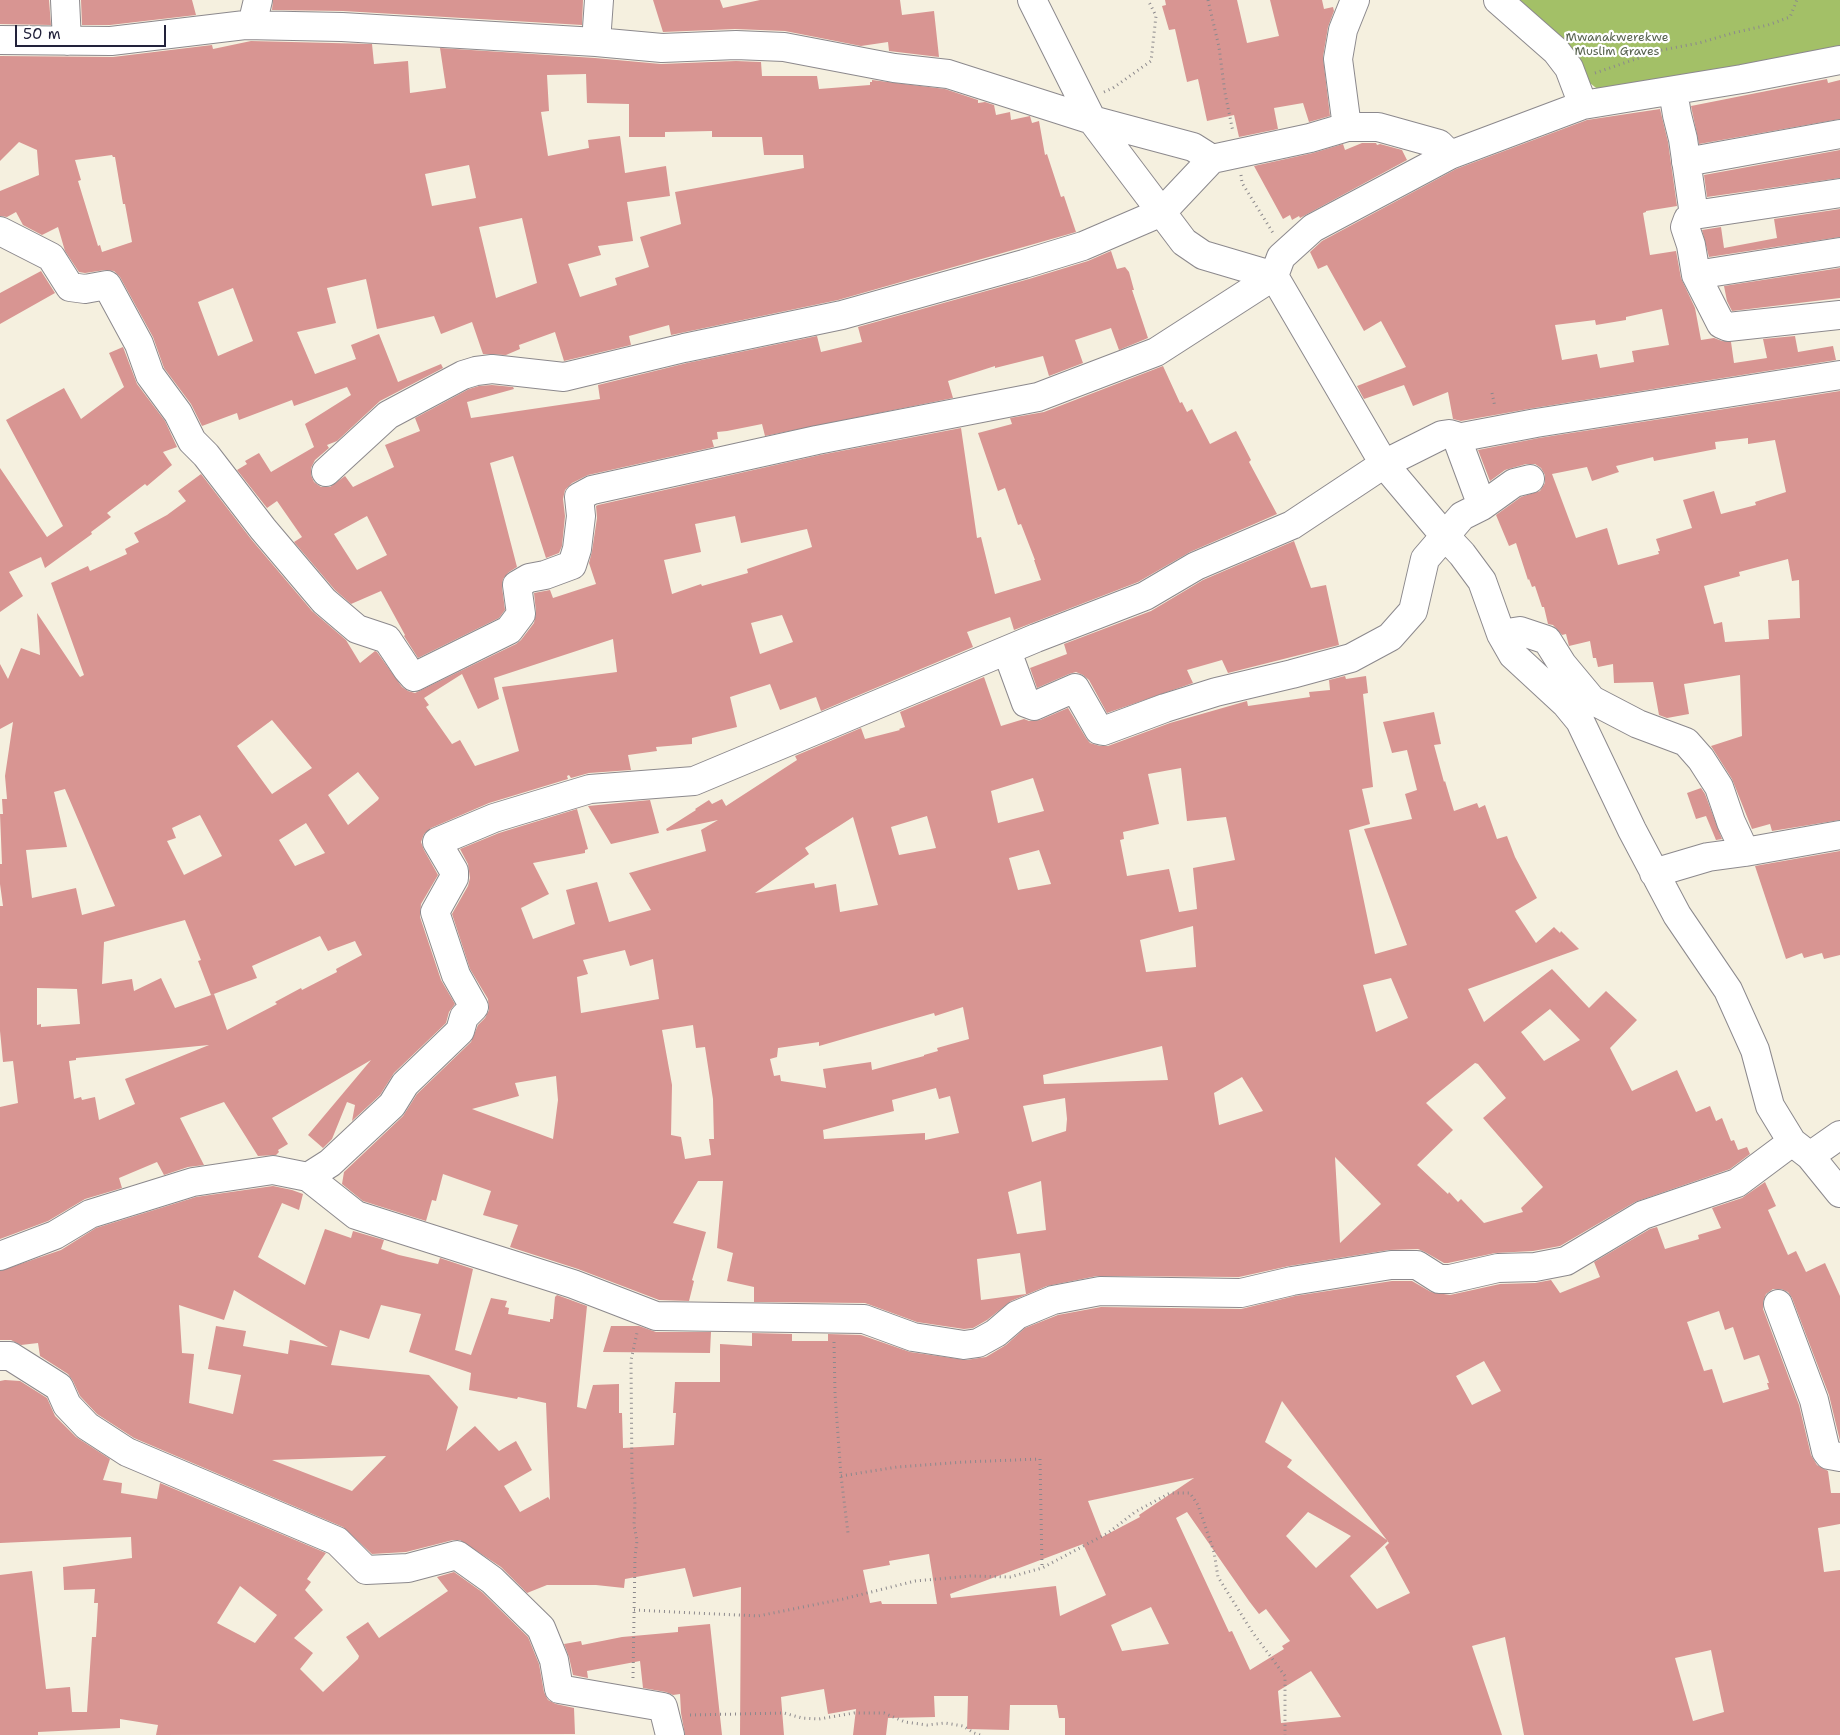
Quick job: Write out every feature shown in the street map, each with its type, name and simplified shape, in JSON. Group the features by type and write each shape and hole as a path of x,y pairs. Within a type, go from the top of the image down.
{"street":[{"path":"65,0 67,41"},
{"path":"596,42 599,0"},
{"path":"1032,0 1087,110 1184,242 1203,255 1274,276 1384,464 1444,536 1462,554 1482,580 1501,634 1513,655 1566,704 1580,721 1632,830 1677,915 1728,990 1755,1050 1770,1106 1801,1149 1840,1193"},
{"path":"1347,127 1338,60 1343,30 1355,0"},
{"path":"1498,0 1556,51 1569,68 1580,96"},
{"path":"0,40 111,41 255,13 342,27 596,42 662,48 736,45 784,47 894,68 948,74 1087,110 1193,147 1212,159"},
{"path":"0,230 51,257 70,287 85,289 107,286 140,344 150,375 178,413 192,441 206,455 263,529 324,601 357,629 387,639 414,677 509,630 521,614 516,585 529,578 545,575 572,565 577,549 580,516 579,497 592,490 817,440 1038,397 1156,352 1274,276 1282,257 1313,228 1450,155 1580,96 1673,91 1840,60"},
{"path":"1673,91 1694,215"},
{"path":"326,472 388,415 455,379 476,370 492,369 564,377 684,348 842,315 1083,246 1162,212 1212,159 1310,138 1347,127 1378,128 1439,144 1450,155"},
{"path":"1686,162 1840,134"},
{"path":"1840,193 1694,215 1688,219 1685,227 1691,245 1696,276 1721,324 1728,327 1840,315"},
{"path":"1696,276 1840,252"},
{"path":"1457,438 1536,423 1840,376"},
{"path":"308,1177 330,1163 392,1105 405,1084 460,1031 464,1017 474,1007 456,975 435,912 454,878 454,871 437,842 494,818 590,789 694,781 1007,650 1145,596 1196,566 1292,524 1384,464 1442,435 1456,436 1482,506"},
{"path":"1007,650 1026,703 1034,706 1075,688 1099,730 1109,730 1165,708 1216,692 1351,658 1390,637 1413,611 1425,559 1462,516 1482,506 1514,483 1530,479"},
{"path":"1501,634 1520,631 1547,640 1562,664 1592,700 1638,724 1686,742 1701,759 1719,786 1731,822 1745,852"},
{"path":"1654,873 1708,857 1840,835"},
{"path":"0,1256 55,1235 90,1214 192,1182 273,1170 308,1177 356,1215 573,1284 656,1316 864,1319 912,1337 964,1345 978,1343 996,1333 1017,1315 1053,1300 1100,1291 1241,1293 1292,1281 1391,1264 1417,1266 1439,1279 1450,1279 1498,1268 1535,1266 1566,1261 1643,1215 1737,1183 1801,1149 1840,1135"},
{"path":"1778,1304 1814,1400 1826,1451 1829,1455 1840,1457"},
{"path":"0,1356 10,1356 59,1387 66,1406 87,1426 127,1452 337,1541 366,1570 408,1568 458,1555 492,1580 541,1628 554,1660 559,1689 664,1707 670,1735"}],"path":[{"path":"1087,110 1113,88 1151,61 1156,16 1148,0"},
{"path":"1208,0 1219,47"},
{"path":"1580,96 1597,72 1662,50 1699,44 1733,33 1768,26 1790,16 1797,0"},
{"path":"632,1702 635,1556 637,1541 634,1525 635,1502 632,1479 631,1360 642,1310"},
{"path":"834,1319 835,1394 841,1476 848,1533"},
{"path":"841,1476 897,1467 964,1462 1040,1460 1042,1568"},
{"path":"634,1610 758,1616 844,1599 916,1580 970,1576 1010,1577 1042,1568 1108,1533 1135,1512 1170,1493 1190,1493 1198,1505 1214,1552 1218,1576 1253,1634 1285,1676 1286,1735"},
{"path":"664,1707 673,1713 686,1715 784,1713 802,1718 819,1719 854,1713 884,1713 905,1722 927,1725 945,1723 964,1726 980,1735"}],"green space":[{"name":"Mwanakwerekwe Muslim Graves","path":"1502,0 1840,0 1840,51 1603,93 1506,20"}],"building":[{"path":"0,0 49,0 51,25 0,24"},
{"path":"81,0 192,0 196,15 110,25 82,25"},
{"path":"273,0 583,0 582,25 343,11 272,10"},
{"path":"653,0 720,0 723,8 760,0 900,0 902,15 934,11 939,57 889,51 888,42 861,46 785,31 735,29 663,32"},
{"path":"1165,0 1237,0 1247,43 1279,36 1270,0 1322,0 1324,9 1333,7 1334,11 1328,27 1323,57 1330,116 1309,122 1303,103 1274,108 1278,129 1239,137 1234,115 1207,121 1198,79 1187,82 1175,29 1169,30 1162,6 1166,5"},
{"path":"251,41 372,44 374,64 408,61 410,93 446,88 440,48 661,64 761,62 762,76 817,76 819,89 870,85 872,80 945,89 978,100 978,103 985,102 994,105 996,115 1010,112 1011,120 1030,116 1032,123 1039,121 1045,155 1047,154 1061,197 1064,196 1076,232 838,300 671,335 669,325 629,336 631,345 564,361 555,332 519,345 520,349 506,355 483,354 472,322 441,334 434,316 377,329 366,279 327,288 336,323 297,332 315,374 356,359 351,345 379,334 398,382 441,364 443,368 380,401 337,441 327,445 329,448 315,460 311,468 314,482 321,487 330,487 345,476 353,487 394,467 385,445 420,431 415,418 469,389 479,386 492,385 513,387 514,389 467,402 471,418 600,399 598,385 687,363 817,336 821,352 862,342 858,327 1029,279 1088,261 1111,251 1117,269 1125,267 1129,272 1134,290 1132,290 1148,338 1119,350 1111,328 1075,340 1083,363 1049,376 1043,356 995,368 995,366 948,381 953,398 765,436 762,424 717,432 718,439 712,440 714,447 588,475 572,483 565,490 563,499 565,516 562,546 559,553 546,558 513,456 490,463 517,567 503,579 502,587 505,610 499,618 418,658 404,636 381,591 351,604 335,590 294,542 302,537 277,501 267,508 237,470 247,464 245,461 259,453 271,472 314,447 305,424 351,395 347,387 294,406 292,400 239,420 237,413 202,426 191,404 164,368 153,337 120,277 114,271 79,272 65,251 58,227 42,235 23,225 16,212 7,217 0,216 0,191 39,175 37,150 19,142 0,161 0,56 113,57 212,45 213,49","holes":["586,74 587,103 629,104 629,137 665,137 665,132 712,131 712,137 762,137 764,155 803,155 804,168 675,192 681,224 640,237 649,267 615,278 617,285 580,297 568,264 601,255 598,246 633,241 627,202 670,196 666,166 625,173 620,136 588,140 589,148 548,156 541,112 549,111 547,75","112,155 115,157 132,242 102,252 100,245 98,246 78,181 81,180 75,160","469,165 476,198 432,206 425,174","522,218 537,283 496,298 479,227","233,288 253,341 218,356 198,302","367,516 387,555 357,570 334,534"]},
{"path":"1827,79 1828,83 1840,80 1840,119 1699,144 1691,106"},
{"path":"1660,109 1668,142 1677,206 1643,213 1650,255 1676,251 1681,278 1695,308 1701,340 1714,338 1731,342 1734,363 1767,358 1763,339 1795,336 1798,352 1833,346 1836,360 1461,421 1453,419 1448,392 1413,406 1404,385 1364,399 1357,386 1406,367 1381,321 1364,331 1327,265 1318,269 1310,252 1322,241 1456,169 1587,120","holes":["1662,309 1669,345 1632,351 1634,362 1600,368 1597,354 1562,360 1555,325 1595,320 1596,325 1626,320 1626,317"]},
{"path":"1362,143 1376,143 1377,145 1380,144 1402,150 1407,160 1300,218 1299,216 1292,220 1290,215 1283,219 1254,166 1313,153 1343,144 1345,150"},
{"path":"1840,150 1840,178 1707,197 1704,175"},
{"path":"1840,209 1840,237 1709,257 1702,230 1721,227 1724,248 1777,238 1774,219"},
{"path":"1840,268 1840,298 1732,311 1727,301 1724,286"},
{"path":"41,271 55,293 0,324 0,293"},
{"path":"123,347 137,384 165,421 177,447 163,452 172,465 147,486 145,484 107,513 111,517 91,532 92,534 45,568 41,557 9,572 23,596 0,612 0,468 47,537 63,526 6,420 64,388 81,419 124,387 109,353"},
{"path":"1163,366 1180,403 1182,402 1187,412 1192,409 1210,444 1236,431 1251,460 1249,462 1277,514 1190,552 1138,582 1014,630 1010,617 967,632 973,647 821,711 816,697 780,710 770,684 730,697 737,727 692,738 692,744 656,747 657,751 628,755 631,770 589,773 571,778 569,775 567,776 568,779 489,803 431,828 424,834 421,842 438,875 421,904 420,917 441,980 455,1004 449,1012 446,1023 394,1073 380,1095 352,1121 355,1105 347,1102 332,1139 323,1148 308,1135 371,1060 272,1118 288,1144 278,1150 279,1152 276,1155 258,1156 224,1102 180,1118 204,1165 188,1167 164,1175 157,1162 119,1178 122,1188 85,1199 48,1221 0,1239 0,1107 18,1103 13,1061 3,1062 0,1031 0,906 3,906 0,884 0,864 2,864 0,814 3,814 2,799 7,799 5,776 13,722 0,729 0,664 8,679 21,648 40,655 37,613 80,677 84,675 51,583 88,566 90,571 127,554 125,549 139,542 134,533 167,515 186,501 178,491 201,474 251,539 312,611 346,640 360,663 375,651 377,652 402,687 415,693 521,640 534,623 536,612 534,593 550,590 553,598 596,584 589,563 597,518 596,506 598,505 820,455 961,428 977,538 981,537 995,594 1041,580 1021,524 1018,525 1005,488 998,491 978,433 1012,424 1010,418 1044,412","holes":["735,516 741,543 807,529 812,547 747,569 748,573 702,586 701,584 672,594 664,560 701,552 695,524","782,615 793,642 760,654 751,623","613,639 617,672 502,687 519,751 475,766 460,740 452,744 426,707 429,705 424,698 462,674 478,709 499,699 494,678","272,720 312,768 272,794 237,746","358,772 379,798 348,825 328,795","65,789 115,906 82,915 76,888 32,898 26,850 67,847 54,792","200,815 222,856 184,875 167,841 176,838 172,828","306,823 325,853 295,866 279,840","185,920 201,960 198,961 211,995 257,978 252,966 320,936 328,951 355,941 362,955 336,969 337,972 302,990 301,988 275,1002 277,1004 227,1030 214,994 175,1008 161,978 134,991 132,979 102,984 104,942","37,988 77,989 80,1024 41,1027 41,1024 37,1025","209,1045 125,1079 135,1104 99,1120 95,1097 82,1100 81,1097 74,1099 69,1061 76,1060 76,1058"]},
{"path":"1840,391 1840,820 1772,831 1770,824 1752,829 1732,779 1711,746 1742,736 1740,675 1684,684 1689,714 1667,718 1659,715 1653,682 1614,683 1613,664 1598,667 1596,658 1593,658 1590,641 1569,646 1566,634 1562,635 1553,625 1548,624 1544,607 1542,607 1535,586 1532,587 1528,580 1516,543 1509,546 1496,515 1521,497 1540,491 1545,483 1545,475 1541,468 1535,464 1526,464 1505,470 1490,481 1478,450 1539,438","holes":["1748,438 1748,444 1775,440 1786,492 1755,502 1756,505 1721,514 1714,491 1683,500 1692,528 1656,539 1660,551 1658,551 1659,554 1618,565 1607,528 1576,538 1552,474 1587,467 1592,481 1619,472 1616,466 1653,457 1654,461 1716,449 1715,442","1788,559 1792,581 1799,580 1800,618 1768,620 1769,639 1725,642 1722,622 1714,624 1704,586 1740,576 1739,572"]},
{"path":"1294,541 1311,588 1326,585 1339,645 1228,673 1222,660 1187,670 1193,683 1107,713 1089,680 1076,672 1037,688 1030,668 1067,654 1064,644 1151,611 1203,580"},
{"path":"1345,676 1346,679 1366,676 1368,693 1363,694 1373,787 1362,789 1370,824 1349,830 1375,954 1407,945 1364,829 1412,819 1405,794 1417,790 1407,750 1392,753 1383,722 1434,712 1441,744 1434,745 1454,811 1477,803 1479,808 1485,805 1497,839 1507,836 1515,857 1537,898 1515,911 1536,943 1554,927 1560,933 1561,931 1579,949 1468,989 1484,1022 1552,969 1589,1008 1606,991 1637,1020 1610,1048 1632,1091 1677,1070 1696,1112 1710,1106 1716,1121 1722,1118 1731,1141 1734,1140 1738,1150 1747,1147 1750,1154 1730,1169 1635,1202 1560,1246 1533,1251 1495,1253 1448,1263 1444,1263 1418,1249 1389,1250 1289,1266 1239,1277 1097,1276 1047,1286 1011,1301 987,1320 973,1328 964,1329 917,1322 865,1303 754,1302 754,1287 727,1281 733,1253 717,1248 723,1181 698,1181 673,1223 706,1232 692,1280 694,1281 689,1301 659,1300 578,1269 510,1247 518,1225 483,1215 491,1191 443,1174 436,1201 432,1200 426,1221 363,1201 342,1184 344,1172 403,1116 417,1094 471,1042 478,1025 485,1018 489,1010 488,999 470,969 452,914 468,886 470,878 468,864 460,849 499,833 577,809 588,849 585,850 585,853 533,863 549,894 521,908 533,939 575,924 566,890 597,882 609,922 651,910 629,873 706,851 701,830 718,820 667,831 666,829 709,800 712,804 722,799 726,806 797,760 795,756 861,728 865,739 900,730 905,727 900,712 984,677 1001,726 1024,719 1029,721 1040,720 1068,708 1090,743 1100,746 1108,746 1170,723 1247,701 1248,706 1310,697 1309,692 1330,690 1329,680","holes":["1181,768 1187,821 1226,817 1235,860 1193,868 1197,909 1179,912 1169,869 1127,876 1120,840 1124,839 1123,832 1159,824 1148,774","1033,778 1044,811 998,823 991,791","927,816 936,848 899,855 891,827","853,817 878,905 840,912 836,884 815,888 814,883 755,893 809,854 805,848","1039,850 1051,884 1018,890 1009,858","1193,926 1196,967 1146,972 1140,940","625,950 630,966 653,959 659,999 581,1013 577,977 588,974 583,960","1391,978 1408,1018 1376,1032 1363,985","963,1007 969,1039 937,1048 938,1051 924,1056 872,1070 871,1062 823,1069 826,1088 781,1081 780,1075 774,1076 770,1059 777,1057 778,1048 819,1042 819,1046 934,1013 935,1016","1550,1009 1580,1040 1544,1061 1521,1032","693,1025 696,1048 705,1047 713,1099 714,1139 709,1139 711,1155 685,1159 681,1137 671,1135 672,1085 662,1030","1162,1046 1168,1080 1044,1084 1043,1075","1475,1063 1478,1064 1506,1098 1483,1118 1543,1187 1521,1208 1523,1212 1484,1223 1461,1199 1458,1202 1449,1192 1448,1194 1417,1165 1453,1130 1426,1103","556,1076 558,1100 553,1139 472,1109 519,1096 515,1083","1242,1077 1263,1111 1219,1125 1214,1093","936,1088 939,1099 950,1096 959,1133 925,1140 925,1133 824,1139 823,1130 894,1111 892,1100","1065,1098 1066,1131 1032,1142 1023,1106","1335,1157 1381,1204 1340,1243","1041,1181 1046,1230 1017,1234 1008,1192","1020,1253 1026,1294 981,1300 977,1259"]},
{"path":"1701,788 1722,839 1716,840 1706,816 1696,819 1687,793"},
{"path":"650,800 659,833 611,844 588,806"},
{"path":"1840,851 1840,955 1824,959 1822,953 1804,958 1802,953 1786,959 1755,866"},
{"path":"1765,1182 1776,1206 1768,1210 1788,1255 1796,1251 1806,1272 1825,1263 1840,1296 1840,1441 1829,1395 1792,1298 1788,1292 1781,1289 1773,1289 1766,1294 1763,1309 1799,1405 1811,1455 1817,1465 1828,1471 1831,1493 1840,1493 1840,1524 1818,1528 1824,1572 1840,1570 1840,1735 1524,1735 1505,1637 1472,1646 1502,1735 1065,1735 1065,1718 1059,1718 1057,1705 1010,1705 1009,1730 967,1729 968,1696 934,1696 935,1717 888,1718 886,1735 853,1735 856,1709 828,1714 824,1689 781,1697 784,1735 740,1735 741,1587 693,1597 685,1568 625,1579 624,1588 596,1585 547,1585 527,1593 501,1567 460,1540 453,1540 406,1552 372,1554 343,1527 134,1438 97,1414 80,1396 68,1374 40,1356 38,1343 21,1345 11,1340 0,1340 0,1271 61,1250 96,1228 196,1197 273,1186 303,1194 299,1210 282,1203 258,1257 305,1285 325,1229 351,1238 353,1231 384,1240 381,1249 399,1255 438,1264 440,1258 473,1269 455,1350 471,1355 491,1298 507,1301 505,1307 509,1308 508,1314 550,1322 550,1319 553,1319 555,1297 557,1295 587,1306 577,1407 586,1409 593,1385 619,1384 619,1413 622,1413 623,1448 674,1445 676,1413 673,1413 675,1382 720,1382 720,1344 752,1346 752,1333 792,1334 792,1341 828,1341 828,1334 861,1335 910,1352 966,1360 986,1357 1006,1345 1025,1328 1058,1315 1101,1307 1241,1309 1295,1296 1392,1281 1412,1281 1431,1292 1450,1295 1500,1284 1535,1283 1551,1280 1560,1293 1600,1277 1594,1262 1650,1229 1657,1227 1665,1249 1699,1239 1698,1235 1721,1228 1712,1208 1742,1198","holes":["234,1290 328,1347 290,1340 288,1354 243,1346 246,1331 216,1326 208,1369 241,1375 233,1414 189,1403 194,1354 182,1353 179,1305 224,1320","381,1305 421,1314 409,1352 471,1373 469,1390 546,1403 550,1500 548,1497 520,1512 504,1486 532,1470 516,1441 499,1451 475,1426 446,1451 458,1407 429,1375 331,1365 340,1330 369,1339","1719,1311 1725,1330 1733,1327 1744,1360 1759,1355 1769,1383 1767,1383 1769,1389 1723,1403 1712,1369 1704,1371 1687,1322","1484,1361 1501,1391 1472,1405 1456,1376","1282,1401 1387,1540 1287,1467 1292,1460 1265,1442","386,1456 352,1491 272,1460","1194,1478 1139,1515 1140,1517 1102,1537 1088,1501","1187,1512 1259,1614 1266,1609 1290,1641 1282,1646 1284,1649 1250,1670 1232,1631 1229,1632 1176,1518","1308,1512 1351,1536 1316,1568 1286,1536","1388,1541 1389,1543 1385,1547 1410,1593 1377,1609 1350,1576","1083,1544 1106,1595 1060,1616 1056,1586 951,1598 950,1594","929,1554 937,1604 882,1604 881,1601 870,1603 863,1570 890,1565 889,1561","1151,1607 1169,1644 1122,1651 1111,1625","1711,1650 1724,1712 1693,1721 1675,1658","1311,1671 1341,1717 1281,1723 1278,1691"]},
{"path":"611,1326 639,1326 656,1332 711,1332 710,1353 603,1352"},
{"path":"0,1381 20,1381 47,1398 55,1416 76,1437 110,1459 103,1480 122,1483 121,1493 157,1499 160,1483 326,1553 307,1579 311,1582 305,1590 323,1610 294,1638 313,1653 300,1669 323,1692 358,1659 359,1656 346,1637 368,1622 379,1638 448,1591 437,1577 454,1572 482,1592 528,1637 539,1664 544,1692 548,1700 574,1708 575,1734 156,1735 158,1725 120,1719 120,1728 38,1732 38,1735 0,1735 0,1575 32,1571 46,1689 70,1687 72,1712 87,1712 92,1637 96,1637 98,1603 94,1603 95,1589 64,1590 63,1567 132,1558 131,1537 0,1543","holes":["240,1586 277,1615 255,1643 217,1623"]},
{"path":"710,1624 722,1735 685,1735 680,1694 673,1695 643,1688 640,1661 587,1671 588,1678 573,1675 564,1644 581,1641 582,1645 622,1637 678,1632 678,1627"}]}
